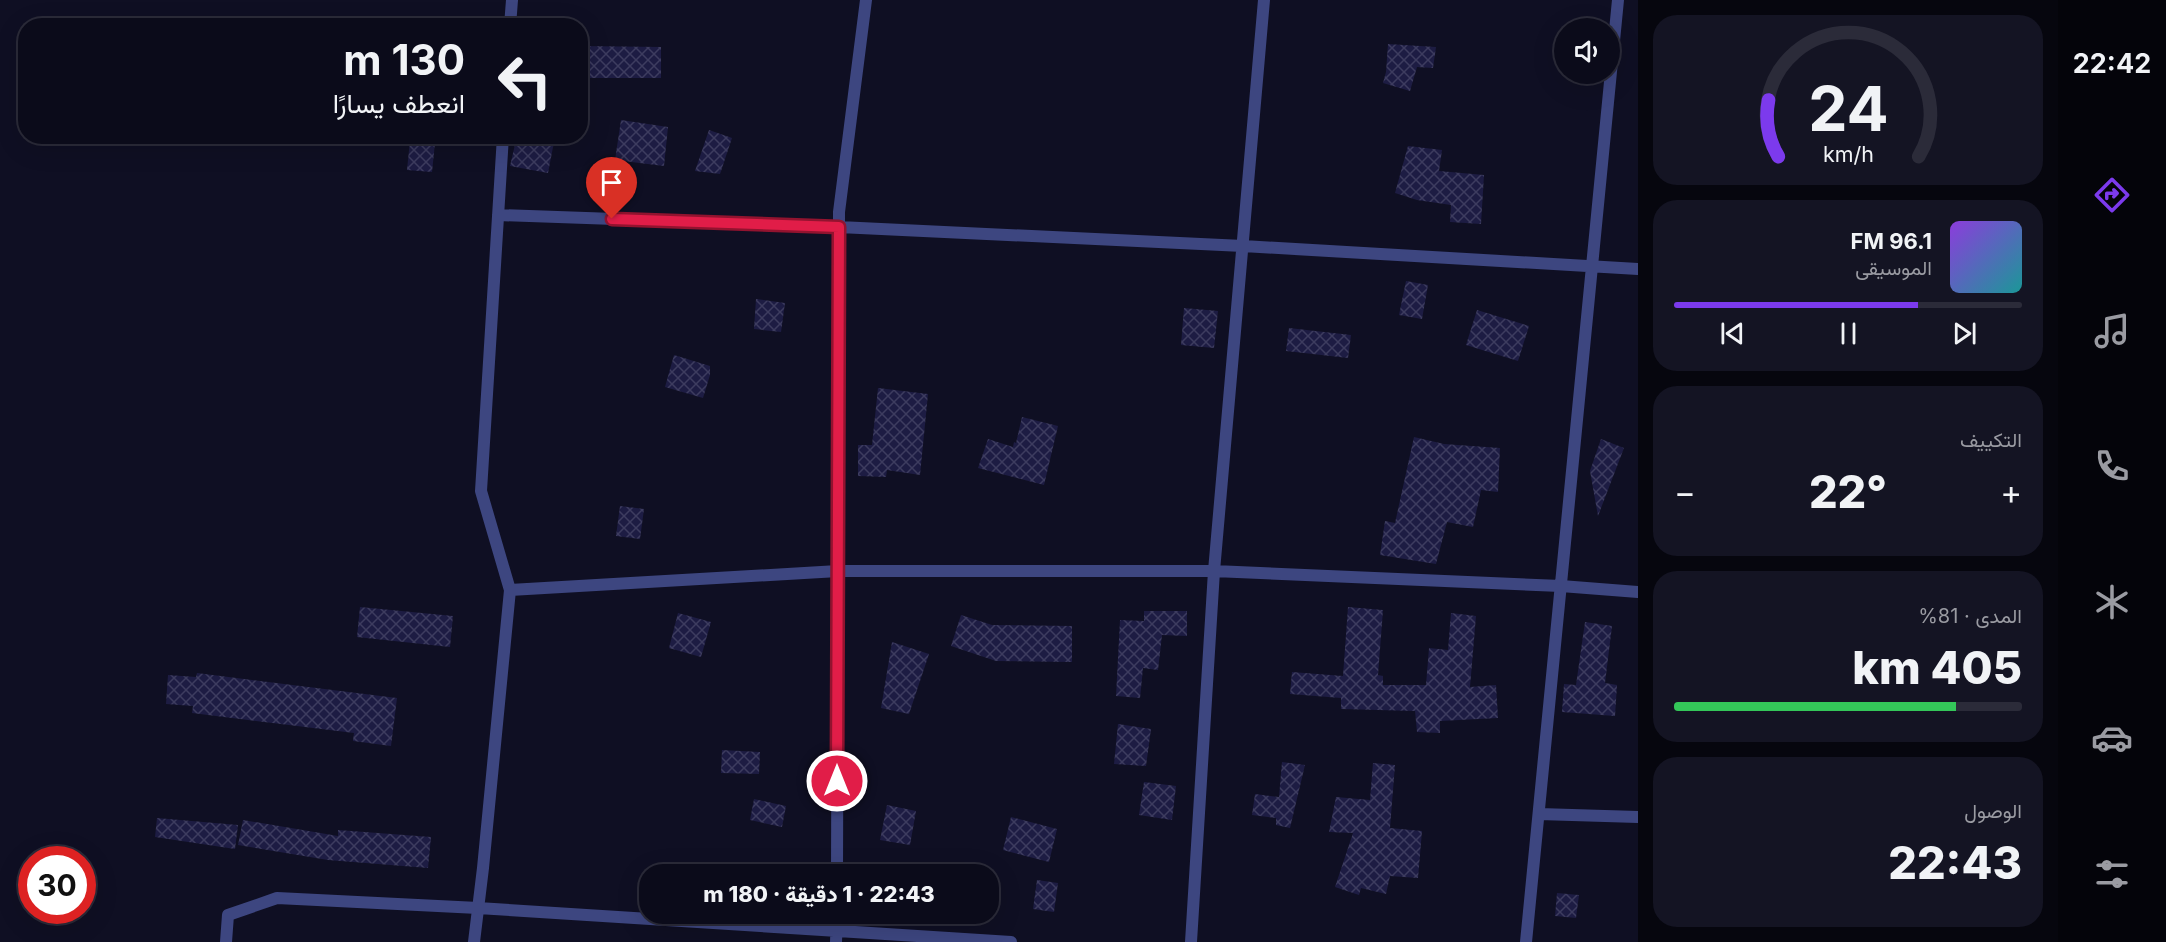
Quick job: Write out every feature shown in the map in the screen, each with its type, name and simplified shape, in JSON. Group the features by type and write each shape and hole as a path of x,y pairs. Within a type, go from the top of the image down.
{"street":[{"path":"511,18 512,0"},
{"path":"837,864 839,213 866,0"},
{"path":"1191,942 1214,571 1264,0"},
{"path":"1526,942 1618,0"},
{"path":"474,942 510,590 482,491 502,144"},
{"path":"498,215 839,227 1243,246 1638,269"},
{"path":"510,590 838,571 1214,571 1561,586 1638,592"},
{"path":"1539,814 1638,818"},
{"path":"226,942 228,915 277,898 478,908 836,937 1011,942"}],"building":[{"path":"1388,44 1436,47 1433,68 1417,67 1410,91 1383,83"},
{"path":"588,46 661,47 661,78 588,78"},
{"path":"621,120 668,127 664,166 615,160"},
{"path":"709,130 732,138 720,174 695,171"},
{"path":"410,144 435,144 432,172 407,170"},
{"path":"515,144 554,144 548,173 510,166"},
{"path":"1408,146 1442,150 1439,171 1484,175 1481,224 1450,222 1451,205 1417,200 1395,193"},
{"path":"1406,281 1428,285 1422,319 1399,315"},
{"path":"756,299 785,303 781,332 754,329"},
{"path":"1184,308 1218,311 1214,348 1181,345"},
{"path":"1477,310 1529,326 1518,361 1466,345"},
{"path":"1289,328 1351,335 1348,358 1286,351"},
{"path":"674,355 710,366 710,375 703,398 665,387"},
{"path":"878,388 928,394 920,475 887,470 886,477 858,476 858,445 872,445"},
{"path":"1022,417 1058,426 1044,485 978,468 988,439 1013,447"},
{"path":"1414,437 1444,444 1500,448 1498,492 1481,490 1473,527 1447,522 1436,564 1380,555 1385,521 1395,523"},
{"path":"1601,439 1624,448 1598,516 1590,471"},
{"path":"620,506 644,509 640,539 616,536"},
{"path":"360,607 453,616 450,647 357,637"},
{"path":"1348,607 1383,610 1378,675 1383,676 1383,685 1426,685 1429,648 1448,650 1451,613 1476,616 1470,687 1496,685 1498,718 1440,721 1440,733 1417,732 1415,711 1341,709 1341,698 1290,694 1292,672 1343,676"},
{"path":"1144,611 1187,611 1187,636 1162,635 1158,670 1143,668 1140,698 1116,696 1120,620 1144,621"},
{"path":"678,613 711,622 701,657 669,648"},
{"path":"961,615 992,625 1072,626 1072,662 996,661 951,646"},
{"path":"1585,622 1612,626 1605,683 1617,685 1615,716 1562,712 1564,684 1576,685"},
{"path":"892,642 929,654 909,714 881,708"},
{"path":"197,673 397,698 391,746 353,741 354,733 192,713 193,706 166,704 168,675 196,677"},
{"path":"1118,724 1151,729 1146,766 1114,764"},
{"path":"722,750 760,752 759,774 721,773"},
{"path":"1282,762 1305,765 1290,828 1276,825 1276,818 1252,815 1255,794 1279,797"},
{"path":"1373,763 1395,765 1390,828 1422,831 1418,878 1390,876 1386,894 1361,888 1359,895 1335,887 1353,833 1329,832 1336,797 1370,800"},
{"path":"1144,782 1176,786 1172,820 1139,815"},
{"path":"754,799 786,806 782,827 750,820"},
{"path":"887,805 916,811 910,845 880,840"},
{"path":"1011,817 1057,829 1049,862 1003,850"},
{"path":"157,818 238,825 235,849 155,837"},
{"path":"243,820 338,836 338,830 431,837 428,868 328,860 238,845"},
{"path":"1037,880 1058,883 1054,912 1033,909"},
{"path":"1557,893 1579,895 1576,918 1555,916"}],"route":[{"path":"612,219 839,227 837,781"}]}
